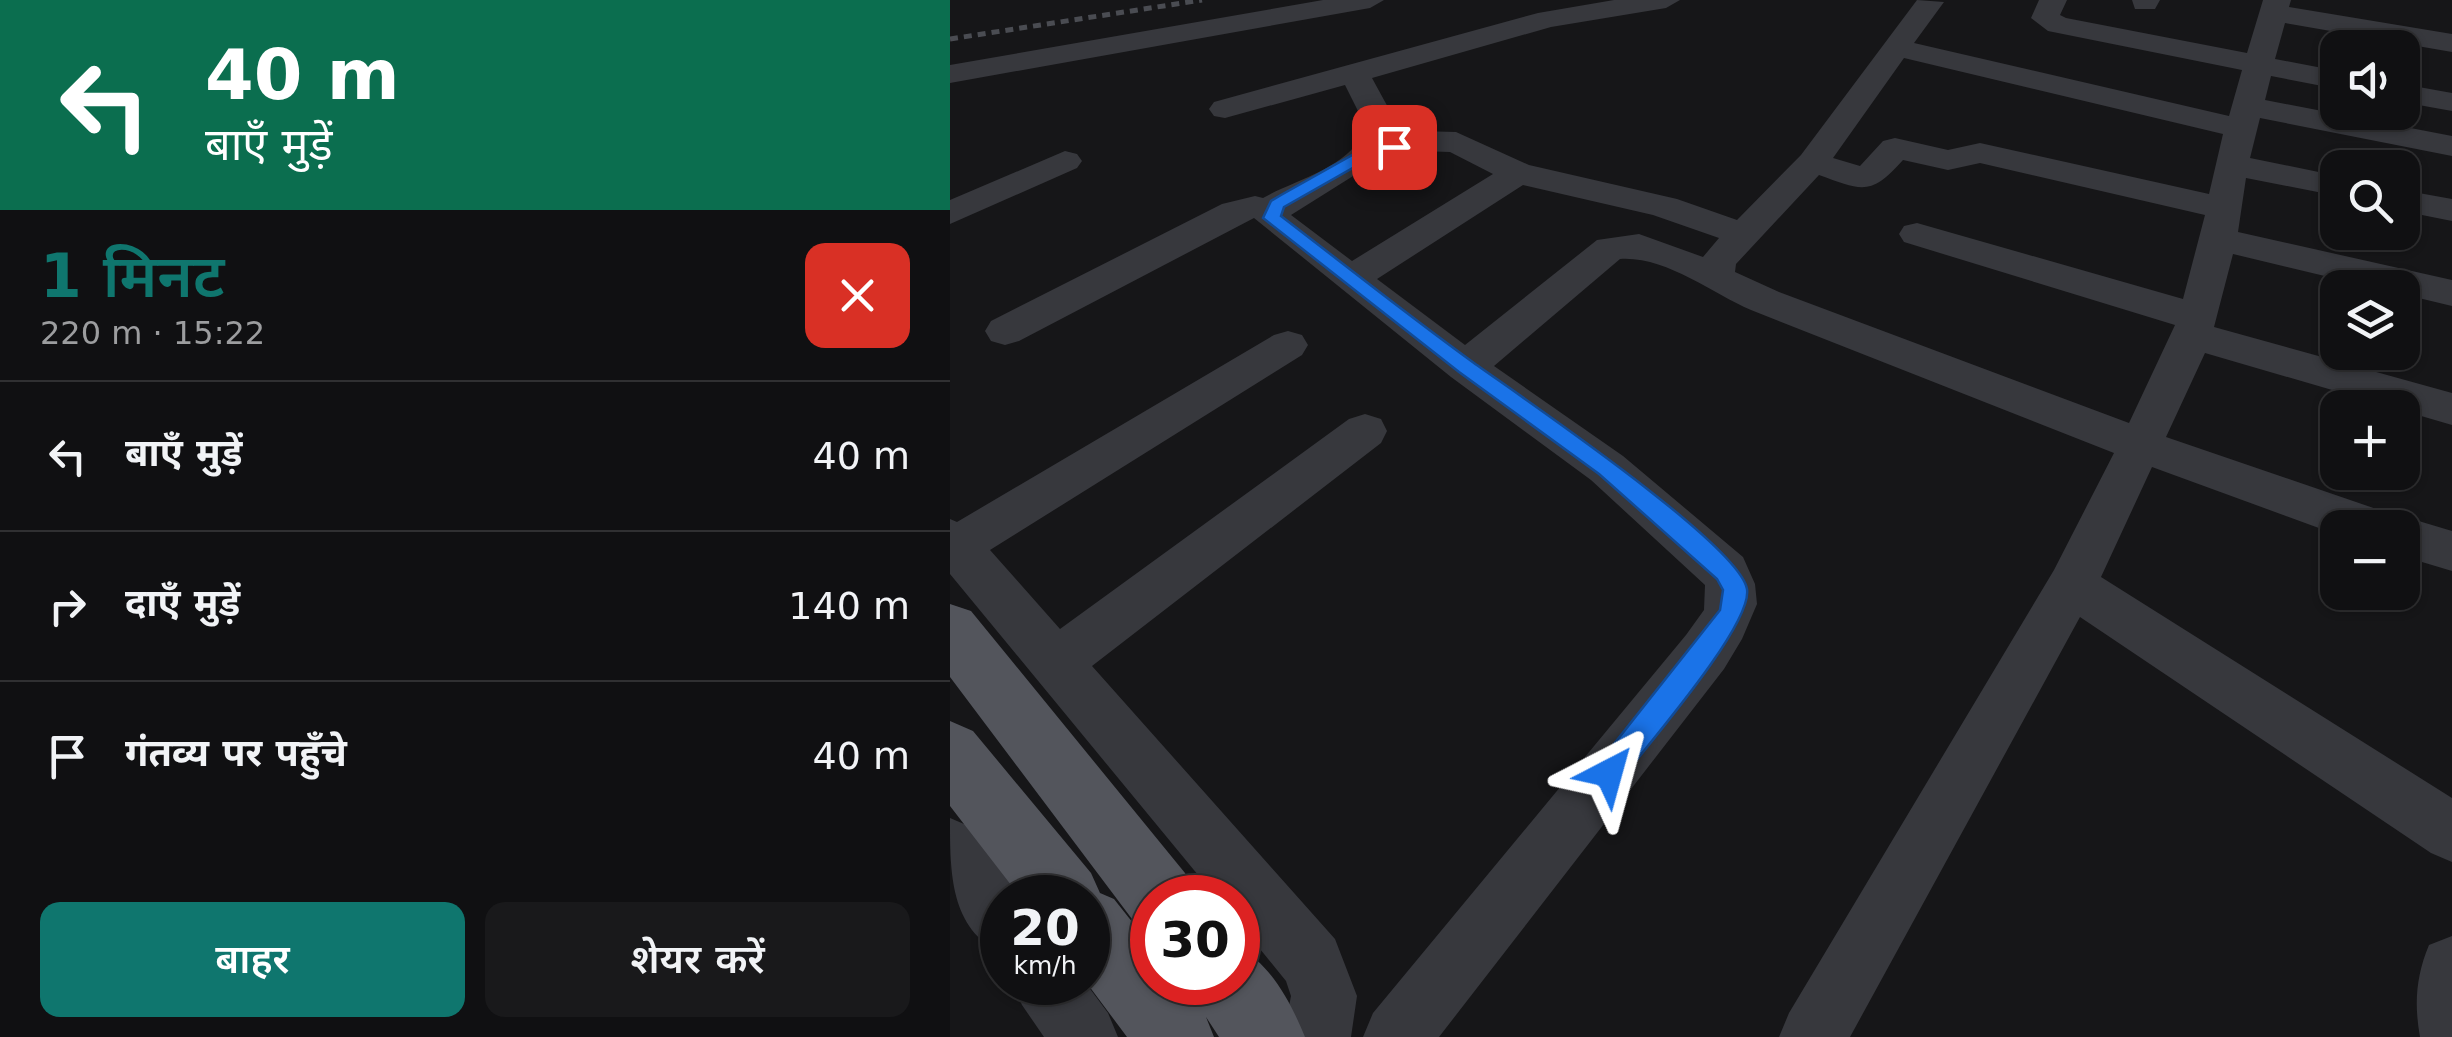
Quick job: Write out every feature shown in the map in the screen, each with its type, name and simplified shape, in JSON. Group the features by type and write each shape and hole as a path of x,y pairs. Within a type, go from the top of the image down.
{"main road":[{"path":"950,630 1142,875"},
{"path":"950,754 1047,875"},
{"path":"1110,954 1175,1037"},
{"path":"1243,1005 1266,1037"}],"street":[{"path":"950,74 1370,0"},
{"path":"1225,110 1548,20 1666,0"},
{"path":"2053,0 2045,18 2236,152 2452,293"},
{"path":"1716,275 1716,266 1813,162 1930,2"},
{"path":"1813,1037 2072,585 2142,446 2194,326 2276,7 2452,42"},
{"path":"1897,48 2320,180"},
{"path":"1355,75 1376,116 1378,136 1369,153"},
{"path":"2236,152 2320,93"},
{"path":"2420,96 2452,102"},
{"path":"1271,212 1287,198 1369,153 1438,139 1456,142 1518,173 1664,207 1744,234"},
{"path":"1813,162 1862,178 1875,174 1895,148 1948,160 1973,153 2452,146"},
{"path":"950,214 1065,161"},
{"path":"1350,279 1518,173"},
{"path":"2420,204 2452,210"},
{"path":"1005,332 1235,212 1255,207 1271,212"},
{"path":"1271,212 1272,218 1350,279 1607,468 1725,572 1735,589 1732,613 1704,652 1397,1037"},
{"path":"1917,234 2066,281 2131,295 2194,326 2452,409"},
{"path":"1466,367 1610,248 1639,246 1716,275 1725,284 1765,301 2142,446 2323,510"},
{"path":"1288,346 953,543 1312,962 1324,996 1317,1037"},
{"path":"1057,662 1366,431"},
{"path":"2420,541 2452,551"},
{"path":"2072,585 2452,832"},
{"path":"950,848 980,891"},
{"path":"2452,968 2452,1034"},
{"path":"1061,1005 1084,1037"}],"railway":[{"path":"950,39 1202,0"}],"route":[{"path":"1394,147 1369,153 1287,198 1276,205 1272,218 1466,367 1607,468 1725,572 1735,589 1732,613 1609,773"}]}
